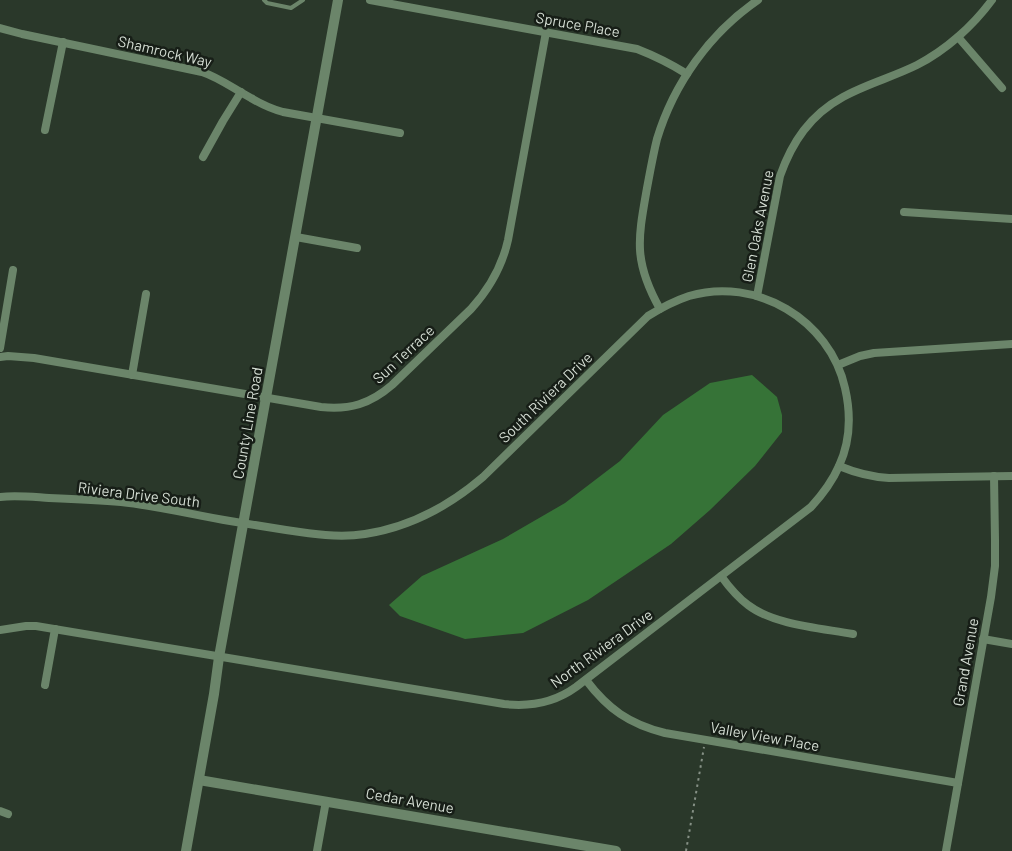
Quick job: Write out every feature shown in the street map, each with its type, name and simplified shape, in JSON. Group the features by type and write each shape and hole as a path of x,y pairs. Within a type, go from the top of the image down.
{"street":[{"name":"County Line Road","path":"186,851 219,657 338,0"},
{"name":"Spruce Place","path":"370,0 637,49 654,55 687,74"},
{"path":"660,308 648,285 643,270 639,238 657,140 671,102 687,74 722,30 758,0"},
{"name":"Glen Oaks Avenue","path":"757,296 780,176 793,145 803,130 815,117 836,101 919,64 938,52 958,37 992,0"},
{"name":"Shamrock Way","path":"0,28 216,76 252,99 273,109 291,114 400,133"},
{"name":"Sun Terrace","path":"0,357 34,358 334,408 348,408 373,400 392,386 472,309 493,282 506,252 546,32"},
{"path":"958,37 1002,88"},
{"path":"45,130 63,42"},
{"path":"203,157 241,92"},
{"path":"904,212 1012,219"},
{"path":"296,237 357,248"},
{"path":"0,348 13,270"},
{"name":"South Riviera Drive","path":"244,524 321,535 343,536 386,530 427,516 466,491 483,476 648,316 682,298 707,292 741,292 784,307 805,321 822,339 838,366"},
{"path":"132,374 146,294"},
{"path":"838,366 860,356 874,353 1012,344"},
{"name":"North Riviera Drive","path":"0,630 26,626 55,629 517,706 538,704 557,698 586,680 811,507 831,482 839,466 848,434 848,399 844,380 838,366"},
{"path":"839,466 861,475 875,478 1012,476"},
{"name":"Grand Avenue","path":"946,851 995,566 994,476"},
{"name":"Riviera Drive South","path":"0,497 64,498 121,502 244,524"},
{"path":"721,576 749,606 775,619 853,634"},
{"path":"46,685 55,629"},
{"path":"983,639 1012,644"},
{"name":"Valley View Place","path":"586,680 610,707 635,723 650,729 958,783"},
{"name":"Cedar Avenue","path":"199,780 616,851"},
{"path":"317,851 326,801"},
{"path":"0,811 8,814"}],"lane":[{"path":"264,0 291,8 302,0"}],"path":[{"path":"686,851 705,740"}],"shaded area":[{"path":"752,375 777,397 782,415 782,432 755,466 710,510 671,544 588,600 523,633 465,639 400,616 389,605 422,576 503,539 565,503 620,461 663,415 710,383"}]}
